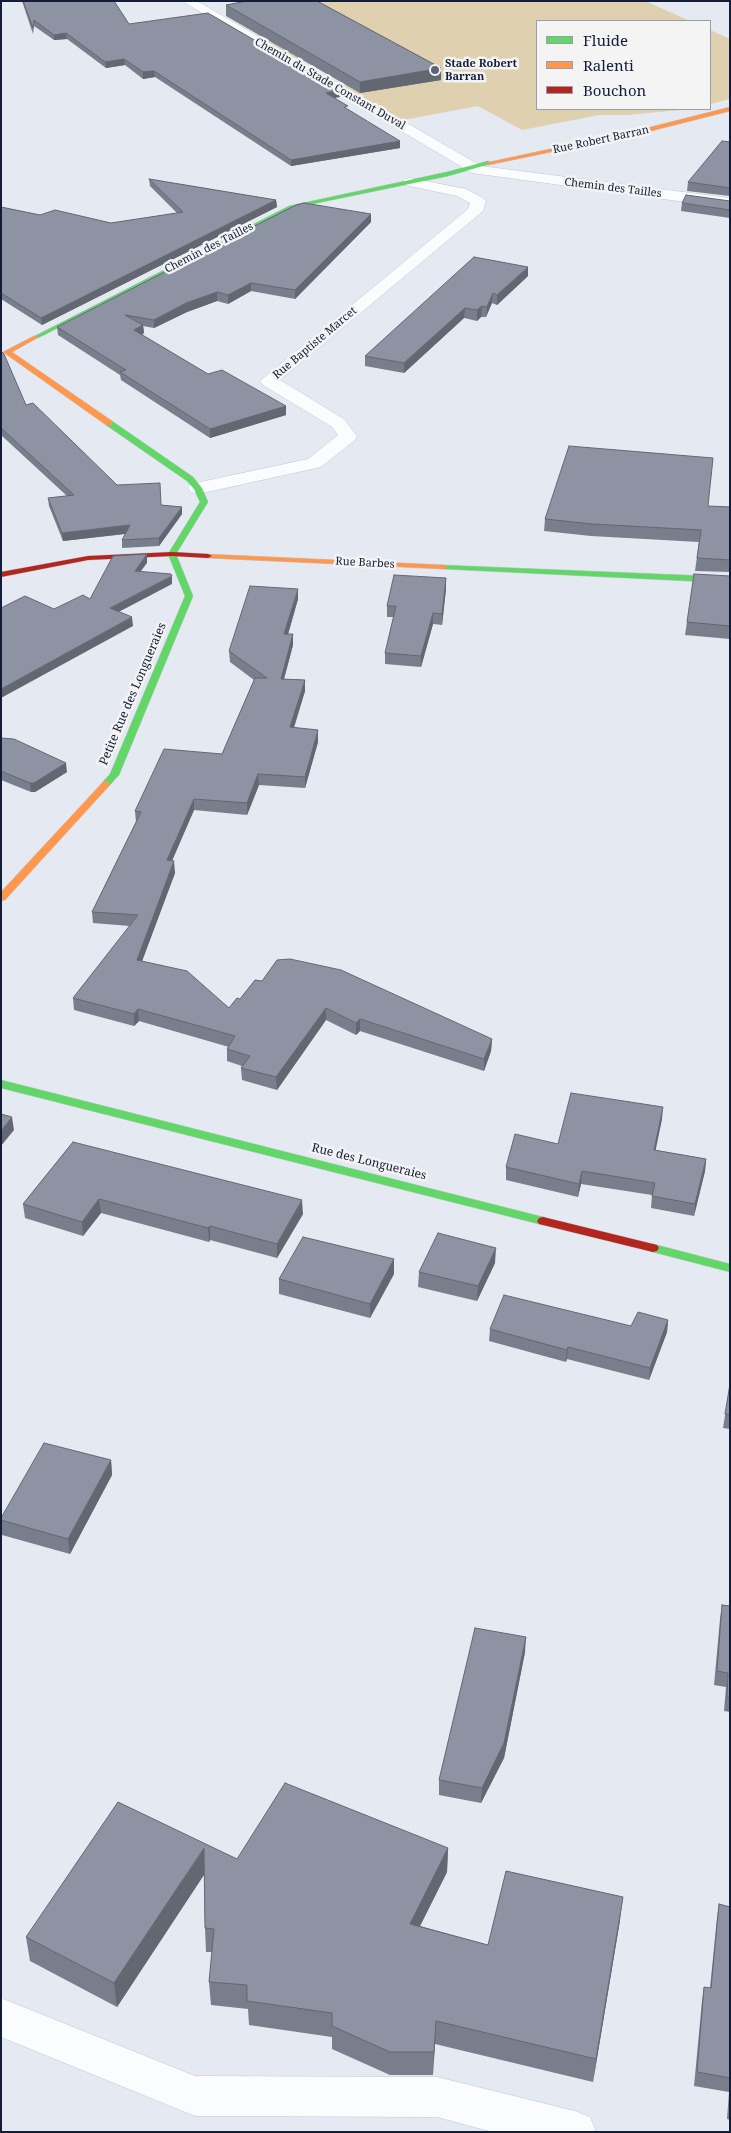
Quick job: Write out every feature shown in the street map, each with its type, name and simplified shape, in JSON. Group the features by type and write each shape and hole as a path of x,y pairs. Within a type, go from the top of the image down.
{"street":[{"name":"Chemin du Stade Constant Duval","path":"188,1 470,166"},
{"name":"Rue Robert Barran","path":"470,166 643,131 730,109"},
{"name":"Chemin des Tailles","path":"198,488 190,479 4,350 291,207 448,174 470,166 477,170 730,204"},
{"name":"Rue Baptiste Marcet","path":"198,488 314,463 348,436 338,423 269,382 475,211 478,201 461,192 410,182"},
{"path":"172,554 204,502 198,488"},
{"name":"Rue Barbes","path":"1,575 88,558 172,554 730,580"},
{"name":"Petite Rue des Longueraies","path":"1,898 114,775 189,596 172,554"},
{"name":"Rue des Longueraies","path":"1,1084 730,1268"},
{"path":"1,2017 195,2096 437,2097 575,2132"}],"shaded area":[{"name":"Stade Robert Barran","path":"282,1 645,1 688,20 536,20 536,110 680,110 627,115 599,115 522,130 478,106 398,121 340,86 347,79 320,62 297,60 256,35 273,32"},
{"path":"711,30 730,39 730,99 711,104"}],"building":[{"path":"23,1 114,1 129,24 208,13 340,90 326,93 348,106 344,107 400,141 291,160 154,71 143,72 124,59 105,62 66,33 54,35 34,20 33,28"},
{"path":"247,1 317,1 441,68 360,82 226,5"},
{"path":"722,141 730,142 730,188 688,182"},
{"path":"149,179 276,200 41,318 1,293 1,207 40,215 55,210 111,223 183,212"},
{"path":"686,195 730,201 730,210 682,203"},
{"path":"304,203 371,214 295,290 251,283 228,295 217,292 186,303 154,320 125,315 143,325 134,330 208,374 222,370 286,406 210,429 120,372 126,370 57,327 296,205"},
{"path":"474,257 528,267 497,295 493,293 487,307 482,306 477,310 465,308 404,363 365,356"},
{"path":"1,351 26,405 33,403 117,485 160,483 161,505 182,507 159,538 122,540 130,525 62,533 48,498 74,495 1,428"},
{"path":"569,446 713,458 708,506 730,507 730,560 697,558 701,530 592,524 545,519"},
{"path":"147,554 135,571 171,574 172,576 110,608 132,617 1,689 1,608 25,596 54,609 83,595 90,599 113,556"},
{"path":"694,574 730,576 730,626 687,622"},
{"path":"394,575 446,578 442,614 433,613 421,656 385,653 396,606 387,606"},
{"path":"250,586 298,589 284,634 293,634 281,679 305,680 290,727 318,730 305,777 258,774 247,803 194,799 167,860 174,861 137,960 187,971 229,1008 237,998 240,999 255,980 262,981 277,960 290,959 341,970 492,1039 484,1059 360,1019 356,1023 326,1008 276,1077 241,1068 250,1056 227,1049 235,1036 138,1009 134,1014 73,998 138,915 92,912 141,812 135,811 164,749 222,754 255,678 267,678 229,651"},
{"path":"1,738 14,739 66,763 34,783 30,783 1,771"},
{"path":"571,1093 663,1107 654,1150 706,1159 695,1204 652,1196 655,1183 582,1171 579,1184 506,1167 515,1134 558,1144"},
{"path":"1,1114 12,1117 1,1131"},
{"path":"73,1142 302,1200 277,1244 99,1199 82,1222 23,1204"},
{"path":"438,1233 496,1248 478,1286 419,1272"},
{"path":"303,1237 394,1259 370,1304 279,1279"},
{"path":"504,1295 631,1326 638,1312 668,1320 650,1368 568,1347 567,1350 490,1329"},
{"path":"730,1384 730,1415 725,1414"},
{"path":"44,1443 111,1460 68,1539 1,1520"},
{"path":"722,1605 730,1606 730,1697 727,1697 728,1673 717,1671"},
{"path":"475,1628 526,1637 504,1743 482,1788 439,1780"},
{"path":"285,1783 448,1848 410,1924 488,1945 506,1871 623,1897 596,2059 436,2021 434,2052 390,2052 332,2026 332,2013 247,2001 247,1985 209,1982 214,1929 205,1928 204,1848 114,1983 26,1937 118,1802 237,1859"},
{"path":"719,1904 730,1907 730,2078 697,2072 704,1987 711,1988"}],"traffic: fast":[{"path":"36,337 291,207 448,174 488,163"},
{"path":"106,784 114,775 189,596 172,554 204,502 198,488 190,479 109,423"},
{"path":"444,567 730,580"},
{"path":"1,1084 543,1221"},
{"path":"653,1248 730,1268"}],"traffic: slow":[{"path":"488,163 643,131 730,109"},
{"path":"36,337 7,352 109,423"},
{"path":"208,556 444,567"},
{"path":"1,898 106,784"}],"traffic: jam":[{"path":"1,575 88,558 172,554 208,556"},
{"path":"543,1221 653,1248"}],"place":[{"name":"Stade Robert Barran","path":"435,70"}]}
